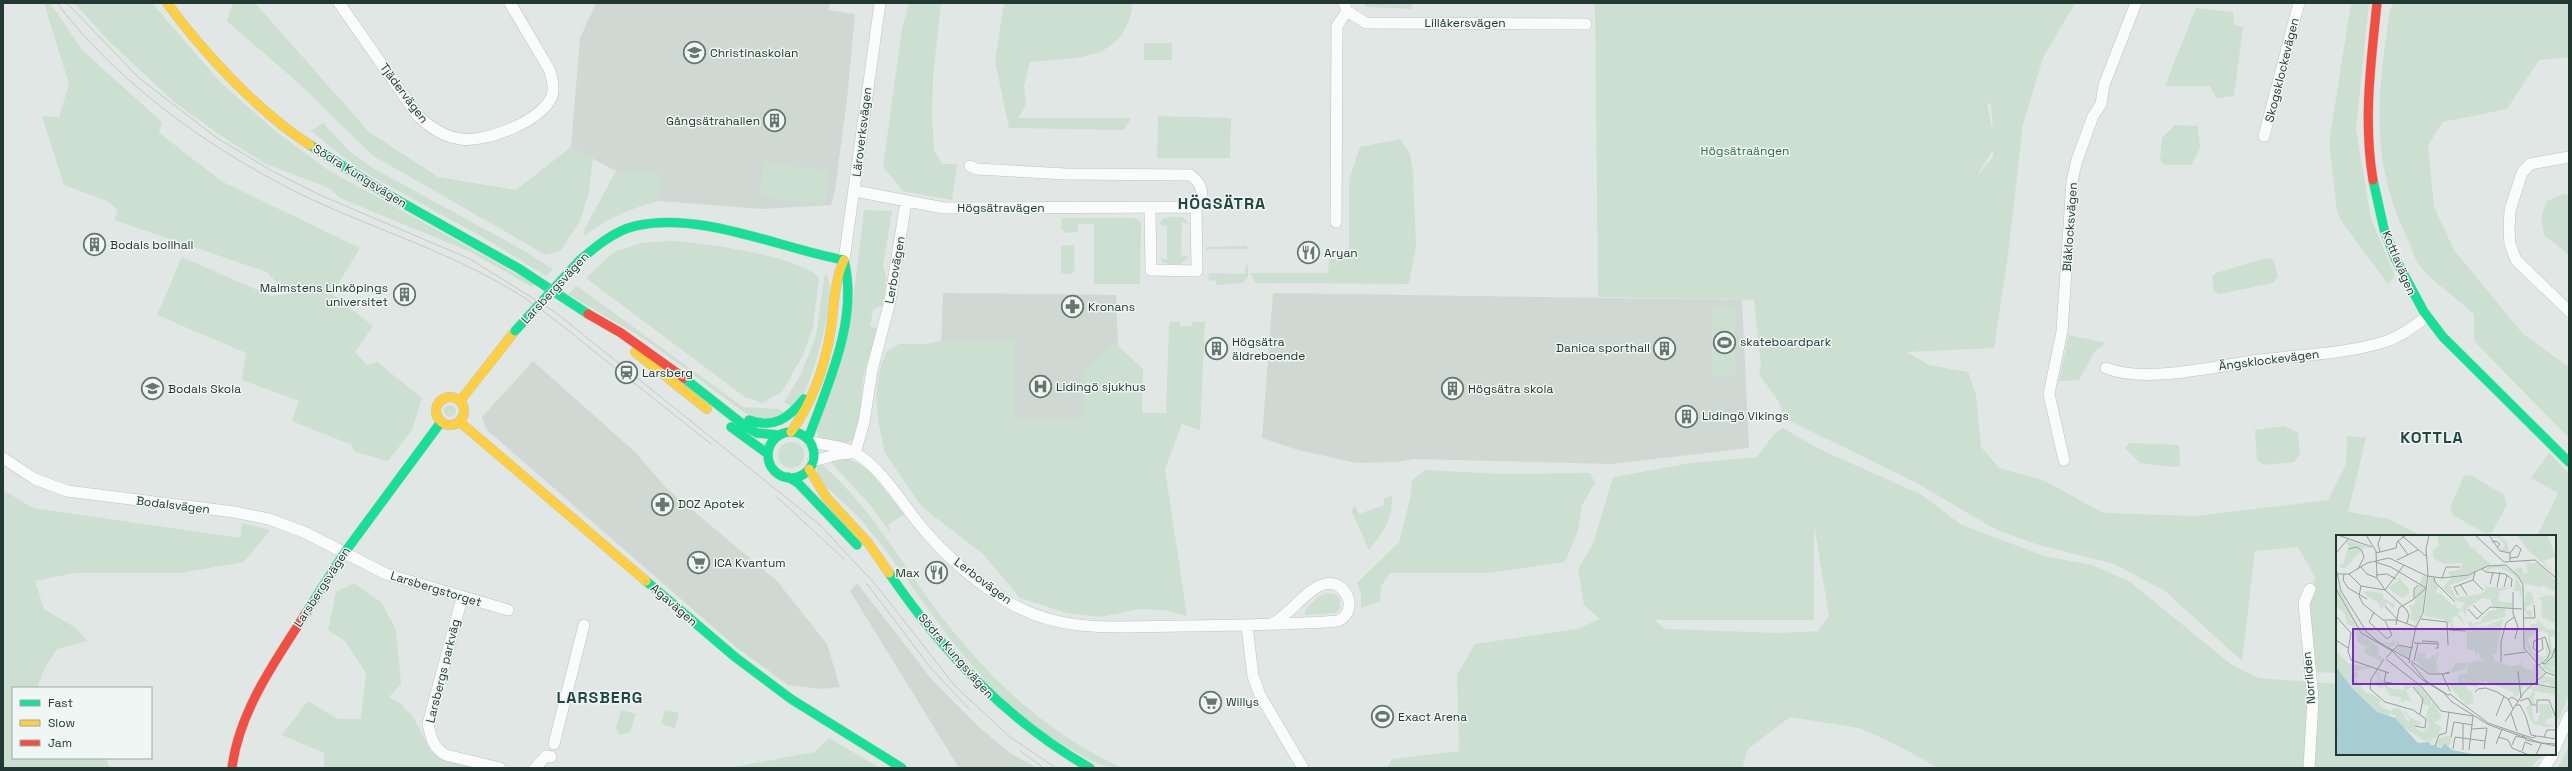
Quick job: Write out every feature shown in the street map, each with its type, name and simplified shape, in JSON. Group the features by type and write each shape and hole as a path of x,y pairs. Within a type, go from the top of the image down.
{"street":[{"name":"Södra Kungsvägen","path":"167,3 191,35 246,93 305,142 385,193 518,268 584,312 657,357 745,426 757,433 779,435 791,432"},
{"name":"Tjädervägen","path":"339,3 418,116 430,127 452,138 475,140 485,138 521,124 549,102 553,88 550,72 510,3"},
{"name":"Läroverksvägen","path":"791,432 804,415 821,373 830,342 838,276 844,260 855,191 865,100 880,3"},
{"name":"Blåklocksvägen","path":"2064,460 2049,394 2062,331 2072,181 2077,160 2093,116 2101,104 2104,85 2136,3"},
{"name":"Skogsklockevägen","path":"2264,136 2299,3"},
{"name":"Kottlavägen","path":"2377,3 2368,106 2371,172 2387,239 2409,289 2426,317 2443,337 2569,462"},
{"name":"Lillåkersvägen","path":"1336,222 1337,26 1346,7 1366,23 1586,24"},
{"path":"2569,157 2530,164 2522,173 2510,210 2508,230 2510,244 2516,260 2569,311"},
{"path":"970,166 976,170 1066,174 1190,175 1197,180 1202,192 1201,202 1196,207 1197,271 1151,270 1150,209"},
{"name":"Högsätravägen","path":"855,191 906,202 944,208 1150,209 1196,207"},
{"name":"Lerbovägen","path":"855,453 864,422 872,370 890,301 906,202"},
{"name":"Larsbergsvägen","path":"460,401 515,331 579,261 609,237 635,226 664,222 698,226 844,260"},
{"name":"Läroverksvägen","path":"809,441 840,344 849,282 844,260"},
{"name":"Södra Kungsvägen","path":"584,312 768,454 774,470 798,483 904,595"},
{"name":"Ängsklockevägen","path":"2106,368 2122,374 2181,372 2355,350 2386,341 2413,327 2426,317"},
{"path":"694,385 749,420 761,425 772,424 785,420 794,413 821,373"},
{"path":"450,397 460,401 464,411 460,422 449,426 441,422 436,412 440,402 450,397"},
{"name":"Larsbergsvägen","path":"232,768 236,745 252,702 276,659 345,552 441,422"},
{"name":"Agavägen","path":"460,422 747,666 791,699 902,768"},
{"path":"791,432 809,441"},
{"path":"768,454 771,443 779,435"},
{"name":"Södra Kungsvägen","path":"809,441 814,452 811,465 815,484 870,546 904,595 953,656 987,694 1019,723 1052,746 1090,768"},
{"name":"Lerbovägen","path":"809,441 840,447 855,453 870,464 925,532 946,553 999,596 1023,610 1063,624 1117,628 1247,626 1338,621 1347,617 1349,613 1348,596 1339,586 1332,583 1322,585 1285,617 1273,624"},
{"path":"788,477 799,476 811,465 839,454 855,453"},
{"name":"Bodalsvägen","path":"3,458 35,479 67,491 254,515 306,533 345,552"},
{"name":"Larsbergstorget","path":"345,552 386,574 462,598 508,610"},
{"name":"Norrliden","path":"2309,768 2313,699 2304,604 2310,589"},
{"name":"Larsbergs parkväg","path":"462,598 428,724 431,740 439,751 446,755 500,768"},
{"path":"554,744 584,625"},
{"path":"1247,626 1253,676 1260,695 1303,768"},
{"path":"2556,746 2569,716"},
{"path":"2544,768 2552,755"},
{"path":"535,768 546,756 551,757"}],"shaded area":[{"path":"596,3 830,3 828,10 855,14 847,99 835,190 831,205 761,209 659,201 660,174 616,171 571,147 580,38"},
{"name":"Lidingö sjukhus","path":"943,293 1116,295 1118,348 1092,425 1009,426 941,345"},
{"name":"Högsätra skola","path":"1273,293 1742,300 1749,448 1611,464 1414,459 1398,462 1356,463 1298,450 1262,438"},
{"path":"533,361 636,453 666,488 777,581 827,644 840,687 823,689 788,685 736,647 487,430 482,417"},
{"path":"857,583 933,681 979,727 1010,753 1037,768 959,768 850,591"}],"green space":[{"path":"44,3 50,3 83,51 162,122 159,133 223,182 360,248 332,294 373,326 355,352 367,365 377,362 422,398 412,430 388,461 355,452 352,445 292,421 299,401 242,380 246,353 157,315 182,257 271,296 287,294 267,272 114,220 118,210 107,201 64,185 42,116 59,117 69,84"},
{"path":"74,3 152,3 220,82 274,130 328,170 535,284 532,287 471,252 340,198 329,188 266,164 223,137 174,102 109,41"},
{"path":"233,3 255,3 369,132 438,177 516,190 571,147 593,158 589,192 580,221 561,250 546,255 372,155 305,89 227,21"},
{"path":"909,3 941,3 933,77 932,116 934,150 942,164 957,164 952,200 903,191 883,167 902,29"},
{"path":"1004,3 1133,3 1128,23 1120,37 1109,47 1096,53 1081,57 1030,62 1024,86 1026,105 1018,118 1131,118 1124,130 1009,128 995,61"},
{"path":"1364,3 1412,3 1413,9 1366,7"},
{"name":"Högsätraängen","path":"1595,3 2075,3 2043,58 2023,124 2008,255 1994,348 1907,352 1929,365 1968,372 1976,395 1981,447 1999,468 2043,480 2103,513 2197,516 2328,500 2346,465 2347,436 2366,438 2348,512 2389,519 2419,535 2336,535 2336,673 2313,672 2309,607 2315,577 2298,547 2255,551 2242,661 2165,591 2114,564 2039,545 1997,530 1915,482 1784,418 1779,402 1759,374 1761,367 1754,300 1598,297","holes":["1987,103 1991,104 1993,133","1992,151 1993,157 1976,178"]},
{"path":"2351,3 2369,3 2356,129 2371,219 2395,276 2388,284 2342,222 2337,211 2329,143"},
{"path":"2394,3 2569,3 2569,57 2539,60 2507,109 2443,122 2428,145 2434,207 2454,250 2523,334 2569,367 2569,438 2474,341 2474,314 2435,282 2420,267 2413,254 2394,206 2386,178 2382,151 2380,97 2382,69 2390,10"},
{"path":"2196,8 2233,12 2234,25 2243,27 2234,96 2216,98 2210,86 2165,86"},
{"path":"1144,43 1172,43 1172,60 1144,60"},
{"path":"1158,116 1231,118 1230,158 1157,158"},
{"path":"323,123 348,150 371,167 519,248 553,269 546,276 486,239 355,166 311,131"},
{"path":"2175,125 2198,126 2200,148 2191,165 2164,165 2160,159 2162,138"},
{"path":"1400,139 1410,154 1413,172 1416,245 1409,284 1255,283 1251,273 1328,273 1329,259 1349,259 1349,180 1360,147"},
{"path":"764,162 829,171 825,205 759,197"},
{"path":"616,171 660,174 659,201 620,214 601,224 584,236 584,230"},
{"path":"2564,194 2569,195 2569,255 2544,235 2541,218 2547,201"},
{"path":"864,210 892,211 883,266 886,276 884,304 873,310 870,326 878,329 863,376 860,418 853,440 845,443 836,443 819,439 817,431 853,302"},
{"path":"1169,217 1183,217 1189,224 1182,222 1181,255 1189,257 1181,264 1166,263 1160,258 1167,260 1167,226 1159,224 1163,219"},
{"path":"1062,218 1134,218 1141,222 1140,284 1094,284 1094,224 1078,224 1078,232 1066,233 1061,228"},
{"path":"668,241 724,247 772,257 793,263 809,270 819,278 813,327 804,353 782,392 762,403 745,397 586,278 614,252 641,243"},
{"path":"1074,245 1075,270 1071,274 1061,274 1061,246"},
{"path":"1247,246 1247,249 1209,249 1206,251 1206,247"},
{"path":"2267,258 2273,260 2278,276 2273,283 2220,294 2214,291 2212,277 2216,273"},
{"path":"1246,265 1248,265 1248,276 1243,283 1216,285 1216,281 1208,280 1209,273 1245,274"},
{"path":"825,273 829,281 830,294 820,347 805,391 792,408 784,402 801,374 816,336"},
{"path":"577,286 743,407 779,409 787,413 782,416 766,418 756,417 745,413 646,340 568,294"},
{"name":"skateboardpark","path":"1712,307 1735,307 1735,376 1712,376"},
{"path":"1171,322 1180,322 1180,326 1192,326 1192,322 1205,322 1200,430 1182,424 1165,469 1187,616 1164,610 1139,609 1101,617 1067,613 1020,598 983,554 922,507 885,453 878,420 876,395 880,369 886,352 899,344 926,344 942,340 1014,340 1014,419 1084,419 1084,370 1114,342 1143,369 1142,413 1166,413 1169,326"},
{"path":"2069,335 2106,343 2095,351 2079,380 2059,381"},
{"path":"450,405 454,407 456,411 454,415 450,417 446,415 444,411 446,407"},
{"path":"2284,426 2298,433 2300,454 2294,462 2263,465 2257,460 2255,430"},
{"path":"1783,428 1819,449 1922,495 1960,524 2044,556 2092,565 2130,582 2232,665 2259,678 2336,684 2336,755 2543,755 2530,768 1938,768 1895,744 1859,728 1790,717 1748,749 1742,768 1387,768 1392,759 1459,751 1457,675 1475,644 1577,629 1600,619 1584,605 1578,569 1593,544 1613,477 1691,463 1757,457 1775,433","holes":["1814,524 1829,616 1818,631 1778,633 1665,629 1654,620 1814,620"]},
{"path":"791,442 800,446 804,455 800,464 791,468 782,464 778,455 782,446"},
{"path":"2130,443 2179,445 2180,465 2175,467 2140,463 2125,448"},
{"path":"2549,453 2569,474 2569,694 2556,726 2556,535 2537,535 2558,493 2531,478"},
{"path":"847,458 867,468 904,514 888,525 892,535 870,505 828,459"},
{"path":"820,463 855,498 885,536 941,616 980,663 1022,704 1045,722 1069,739 1122,768 1114,768 1100,764 1067,747 1033,724 1004,699 954,644 863,522 819,480 816,465"},
{"path":"1426,470 1501,474 1590,473 1595,483 1582,505 1578,531 1565,562 1488,573 1390,573 1381,586 1380,601 1361,608 1361,594 1357,583 1399,542 1410,499 1412,480"},
{"path":"2471,475 2504,495 2507,505 2492,532 2486,534 2453,515 2450,507 2464,476"},
{"path":"3,490 33,508 240,538 242,523 270,530 244,562 179,573 74,573 35,581 44,609 76,628 87,641 57,649 45,667 37,687 12,687 12,759 106,759 110,768 3,768"},
{"path":"1392,496 1389,519 1383,531 1369,550 1351,510 1355,506 1359,514 1384,505 1384,498"},
{"path":"354,583 381,602 396,630 401,684 389,697 401,704 415,720 431,752 444,760 479,768 324,768 324,753 282,735 308,701 338,719 361,719 366,673 345,641 328,630 336,592"},
{"path":"1327,593 1335,594 1340,599 1340,608 1336,613 1305,615 1305,610 1318,597"},
{"path":"621,710 636,714 630,732 619,735 616,728"},
{"path":"665,710 679,713 675,728 661,724"},
{"path":"829,738 880,768 729,768 814,752"},
{"path":"2569,746 2569,768 2558,767"}],"tram line":[{"path":"57,3 82,34 111,63 174,117 209,141 244,163 315,201 453,259 511,289 560,324 711,444"},
{"path":"67,3 139,78 217,138 274,172 320,195 470,259 555,312 819,524 876,585 955,686 1010,737 1056,768"},
{"path":"777,497 844,559"},
{"path":"867,584 930,667 969,709"},
{"path":"1020,751 1044,768"}],"traffic: fast":[{"path":"310,145 385,193 518,268 588,314"},
{"path":"2373,180 2384,229 2395,258 2424,312 2443,337 2569,462"},
{"path":"579,261 598,245 627,228 660,223 686,223 713,227 844,260"},
{"path":"808,439 832,374 844,328 848,305 848,282 844,260"},
{"path":"515,331 579,261"},
{"path":"684,378 745,426 757,433 779,435"},
{"path":"749,420 766,423 780,420 793,412 804,399"},
{"path":"306,613 345,552 441,422"},
{"path":"731,427 768,454"},
{"path":"791,432 804,436 810,442 814,455 810,468 804,474 791,478 778,474 772,468 768,455 772,442 778,436 791,432"},
{"path":"788,477 798,483 857,545"},
{"path":"889,573 931,630 978,682 1031,728 1059,749 1090,768"},
{"path":"646,581 735,657 791,699 902,768"}],"traffic: slow":[{"path":"167,3 197,41 232,80 271,116 310,145"},
{"path":"791,432 806,408 822,370 831,329 836,285 844,260"},
{"path":"460,401 515,331"},
{"path":"635,352 707,409"},
{"path":"450,397 460,401 464,411 460,421 450,425 440,421 436,411 440,401 450,397"},
{"path":"460,422 646,581"},
{"path":"809,469 826,497 869,544 889,573"}],"traffic: jam":[{"path":"2373,180 2370,158 2368,114 2370,69 2377,3"},
{"path":"588,314 621,333 684,378"},
{"path":"232,768 242,726 260,687 306,613"}],"place":[{"name":"Christinaskolan","path":"695,53"},
{"name":"Gångsätrahallen","path":"775,121"},
{"name":"Bodals bollhall","path":"94,245"},
{"name":"Aryan","path":"1309,253"},
{"name":"Malmstens Linköpings universitet","path":"404,295"},
{"name":"Kronans","path":"1073,307"},
{"name":"skateboardpark","path":"1724,342"},
{"name":"Danica sporthall","path":"1665,348"},
{"name":"Högsätra äldreboende","path":"1217,349"},
{"name":"Larsberg","path":"627,373"},
{"name":"Lidingö sjukhus","path":"1040,387"},
{"name":"Bodals Skola","path":"153,389"},
{"name":"Högsätra skola","path":"1453,389"},
{"name":"Lidingö Vikings","path":"1686,416"},
{"name":"DOZ Apotek","path":"662,504"},
{"name":"ICA Kvantum","path":"698,563"},
{"name":"Max","path":"936,573"},
{"name":"Willys","path":"1210,702"},
{"name":"Exact Arena","path":"1382,717"}],"district":[{"name":"HÖGSÄTRA","path":"1222,203"},
{"name":"KOTTLA","path":"2432,437"},
{"name":"LARSBERG","path":"600,697"}]}
